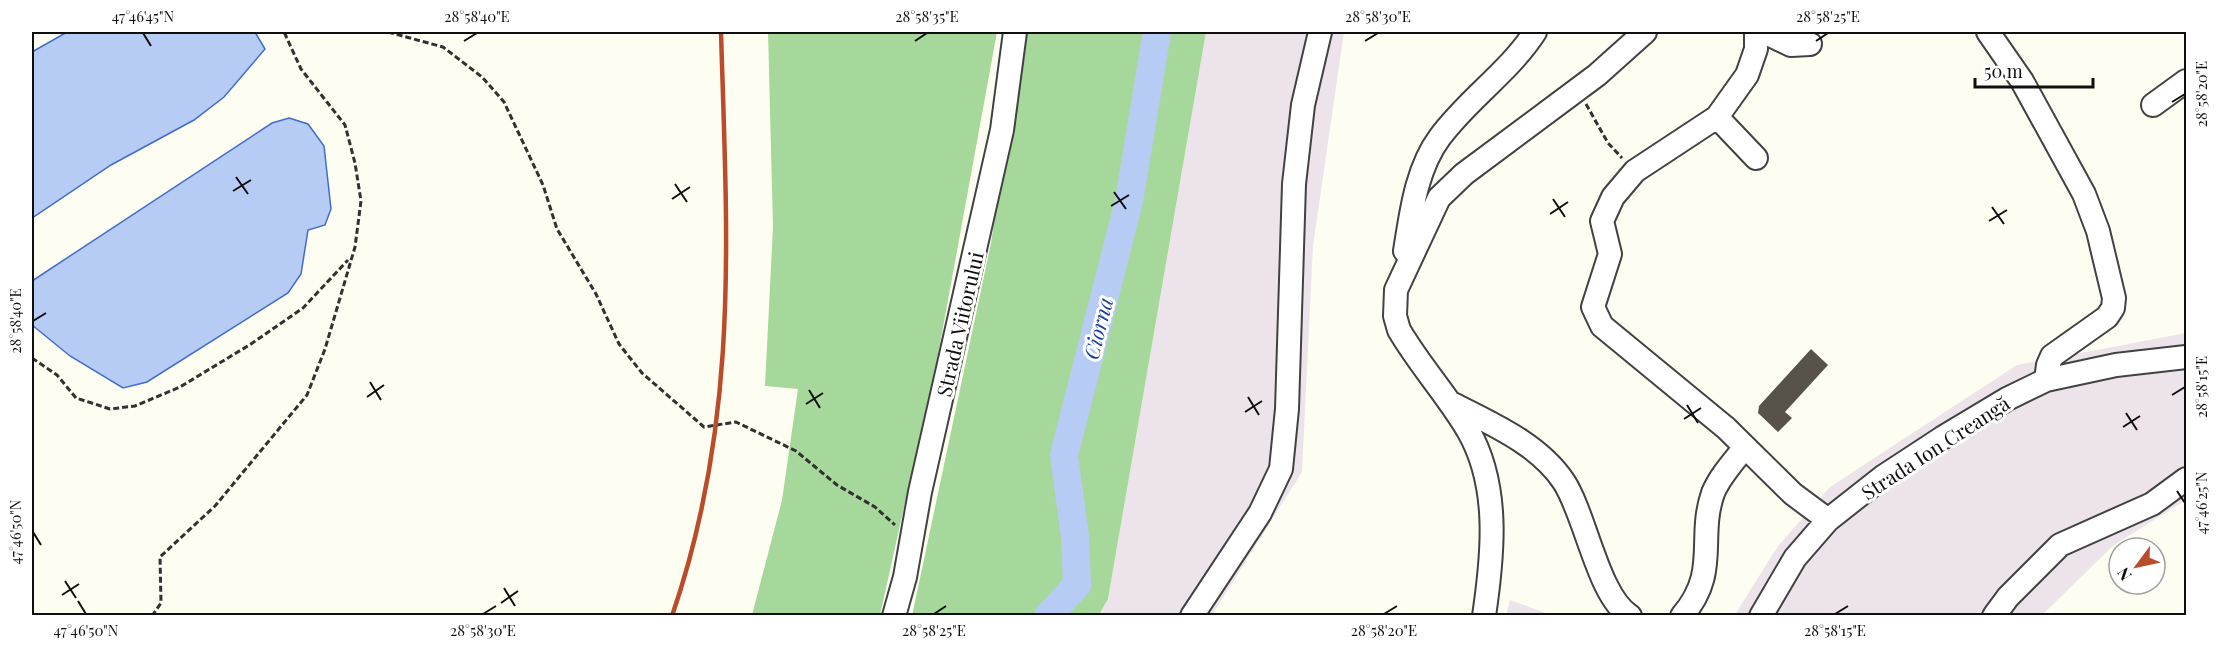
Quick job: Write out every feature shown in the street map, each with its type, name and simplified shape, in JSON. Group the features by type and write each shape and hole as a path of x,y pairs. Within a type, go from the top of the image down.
{"street":[{"name":"Strada Viitorului","path":"894,615 1002,130 1015,32"},
{"path":"1192,615 1260,513 1281,470 1287,409 1294,184 1303,105 1320,32"},
{"path":"1484,615 1492,523 1489,483 1478,450 1449,402 1399,330 1395,304 1416,192 1438,139 1513,60 1535,32"},
{"path":"1401,278 1435,206 1449,186 1536,118 1577,90 1645,32"},
{"path":"1756,32 1756,49 1747,75 1717,117 1635,171 1612,197 1602,221 1610,254 1594,298 1593,308 1602,326 1726,428 1793,494 1828,520"},
{"path":"1764,32 1791,45 1809,44"},
{"path":"1988,32 2022,81 2084,194 2098,231 2114,298 2113,308 2108,317 2052,356 2048,364 2046,380"},
{"path":"2153,105 2187,81"},
{"path":"1717,117 1756,158"},
{"name":"Strada Ion Creangă","path":"1761,615 1795,558 1828,520 1884,476 1942,438 2007,399 2046,380 2116,365 2187,357"},
{"path":"1449,402 1498,428 1551,464 1576,504 1612,599 1630,615"},
{"path":"1682,615 1696,599 1704,578 1713,494 1745,447"},
{"path":"1994,615 2008,597 2060,545 2152,504 2187,479"}],"path":[{"path":"152,615 160,603 159,557 215,506 307,395 325,349 355,247 361,201 355,163 345,125 301,69 284,32"},
{"path":"388,32 442,47 482,77 504,102 543,185 557,229 596,294 619,344 642,373 704,427 736,422 796,451 837,485 875,507 912,540"},
{"path":"1577,90 1608,143 1635,171"},
{"path":"32,358 57,375 76,398 110,408 135,406 180,387 303,308 351,256"}],"shaded area":[{"path":"1206,32 1344,32 1313,246 1302,472 1212,615 1099,616 1108,599"},
{"path":"2186,333 2186,500 2128,536 2107,536 2107,552 2042,615 1734,616 1778,546 1830,487 2017,365"},
{"path":"1510,600 1551,615 1506,615"}],"green space":[{"path":"768,32 997,32 938,355 880,615 752,615 782,500 798,389 765,386 773,227"},
{"path":"1024,32 1206,32 1108,599 1099,615 912,616 991,243"}],"water":[{"path":"67,32 255,32 265,49 224,97 194,120 111,165 32,218 32,52"},
{"path":"289,118 308,124 324,146 331,209 325,225 308,230 301,274 288,293 147,382 123,388 70,356 32,325 32,281 272,123"}],"building":[{"path":"1811,349 1828,365 1785,412 1792,418 1778,432 1758,413 1759,406"}],"waterway":[{"name":"Ciorna","path":"1048,616 1077,585 1075,537 1064,455 1129,201 1157,32"}],"railway":[{"path":"672,616 694,542 709,470 719,398 726,254 721,32"}]}
